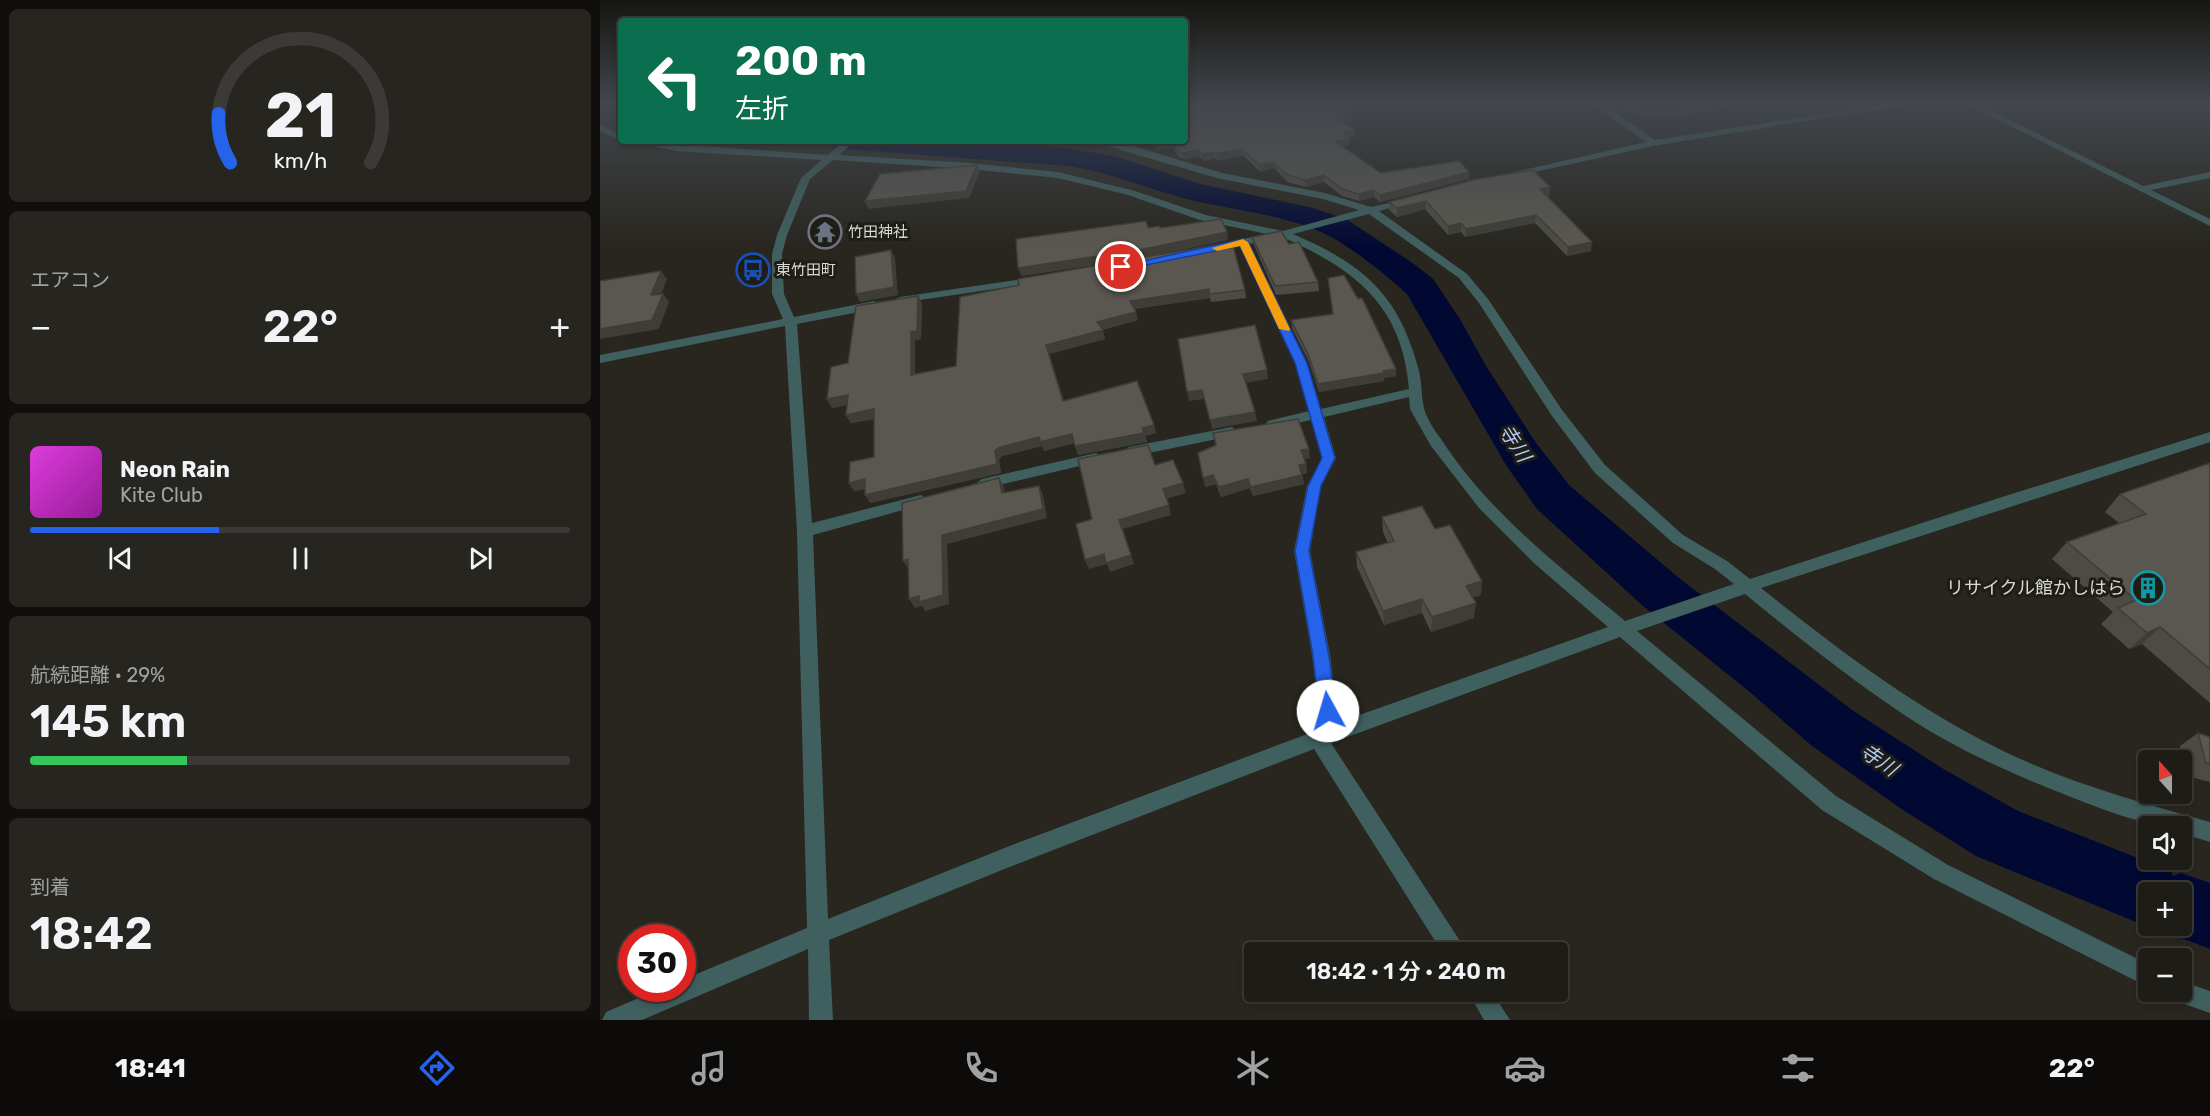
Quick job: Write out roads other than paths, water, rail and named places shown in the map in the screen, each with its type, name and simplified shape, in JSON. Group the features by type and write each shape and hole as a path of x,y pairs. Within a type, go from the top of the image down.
{"street":[{"path":"720,151 970,166 1058,175 1131,193 1204,218 1287,233 1325,252 1356,273 1380,295 1403,334 1414,375 1413,392 1417,409 1436,443 1484,504 1541,560 1628,627 1829,803 1941,872 2138,971"},
{"path":"821,1020 805,531 791,323 778,294 775,274 777,254 806,178 838,151"},
{"path":"1138,151 1221,176 1325,196 1368,212 1462,276 1484,301 1557,413 1600,470 1678,538 1722,565 1739,588 1904,705 1974,745 2026,771 2114,804 2210,832"},
{"path":"1500,178 1620,151"},
{"path":"2064,151 2210,223"},
{"path":"2141,189 2210,175"},
{"path":"1198,252 1287,233 1422,196"},
{"path":"1243,242 1301,363 1329,458 1314,486 1302,551 1321,656 1328,711 1317,738"},
{"path":"600,359 899,300 1052,278"},
{"path":"964,489 1056,466 1317,416 1413,392"},
{"path":"614,1020 818,932 1317,738 1739,588 1969,511 2210,437"},
{"path":"805,531 933,497"},
{"path":"1317,738 1448,942"},
{"path":"2192,996 2210,1002"},
{"path":"1486,1002 1498,1020"}],"waterway":[{"name":"寺川","path":"978,151 1068,157 1107,163 1192,191 1313,218 1335,226 1402,271 1420,287 1442,319 1466,366 1521,454 1553,497 1661,592 1770,676 1832,728 1924,790 1998,834 2138,890"},
{"name":"寺川","path":"2192,910 2210,916"}],"place":[{"name":"竹田神社","path":"825,232"},
{"name":"東竹田町","path":"753,270"},
{"name":"リサイクル館かしはら","path":"2148,588"}]}
